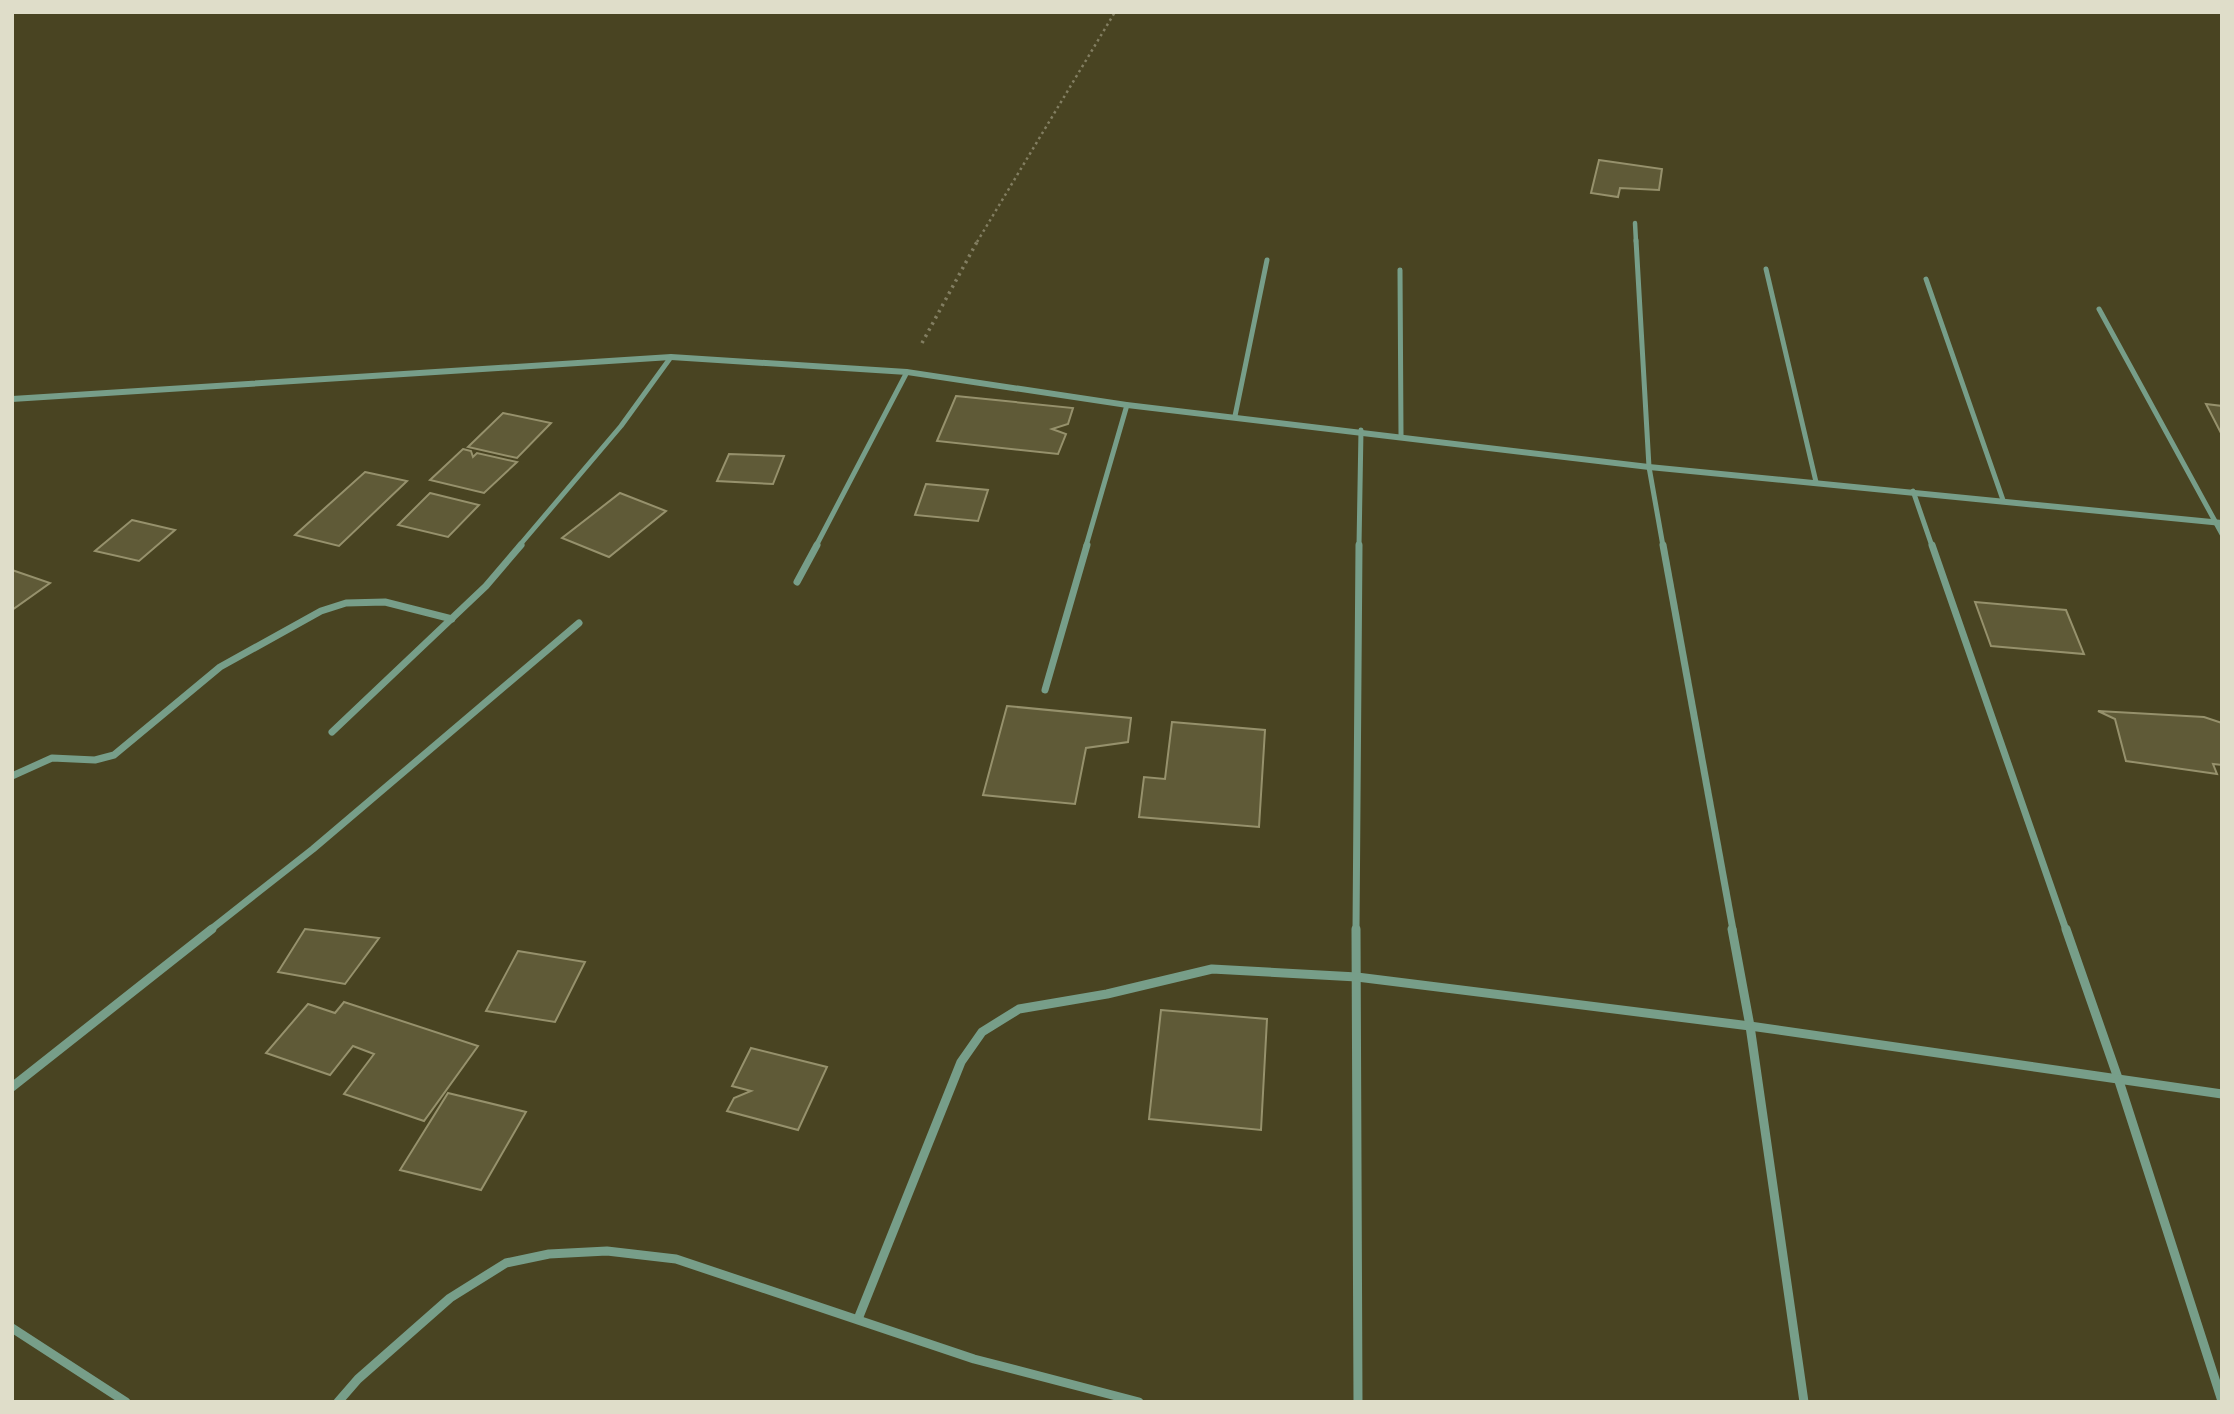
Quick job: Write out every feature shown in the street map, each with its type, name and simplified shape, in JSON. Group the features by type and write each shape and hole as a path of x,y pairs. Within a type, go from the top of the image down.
{"street":[{"path":"1635,223 1648,467 1750,1026 1770,1189 1804,1402"},
{"path":"1235,416 1267,260"},
{"path":"1766,269 1815,482"},
{"path":"1400,270 1401,435"},
{"path":"1926,279 2003,500"},
{"path":"2099,309 2219,522 2222,534"},
{"path":"332,732 486,586 621,426 671,357"},
{"path":"12,399 671,357 907,372 1127,405 1361,430 1648,467 2219,522"},
{"path":"797,582 907,372"},
{"path":"1045,690 1127,405"},
{"path":"1358,1402 1356,808 1361,430"},
{"path":"1913,491 2119,1081 2222,1401"},
{"path":"12,776 27,766 52,758 95,760 114,755 220,667 321,611 346,603 385,601 452,619"},
{"path":"12,1087 313,849 579,623"},
{"path":"858,1319 961,1062 982,1032 1019,1009 1107,994 1212,969 1357,977 1750,1026 2222,1094"},
{"path":"338,1402 358,1378 450,1298 506,1263 549,1254 607,1251 676,1259 974,1359 1139,1402"},
{"path":"12,1328 126,1402"}],"path":[{"path":"907,372 953,282 1115,12"}],"building":[{"path":"1599,160 1662,169 1659,190 1620,188 1618,197 1591,193"},
{"path":"956,396 1073,408 1068,424 1052,429 1066,434 1058,454 937,441"},
{"path":"2206,404 2222,406 2222,435"},
{"path":"503,413 551,423 517,458 468,447"},
{"path":"463,449 471,451 473,457 477,453 517,462 484,493 430,480"},
{"path":"729,454 784,456 773,484 717,481"},
{"path":"365,472 407,481 339,546 295,535"},
{"path":"926,484 988,490 978,521 915,515"},
{"path":"430,493 479,505 448,537 398,525"},
{"path":"620,493 666,511 609,557 562,538"},
{"path":"132,520 175,530 139,561 95,551"},
{"path":"12,570 50,583 12,610"},
{"path":"1975,602 2066,610 2084,654 1991,646"},
{"path":"1007,706 1131,718 1128,742 1086,748 1075,804 983,795"},
{"path":"2098,711 2204,717 2222,723 2222,765 2213,764 2217,774 2126,761 2115,719"},
{"path":"1172,722 1265,730 1259,827 1139,817 1144,777 1165,779"},
{"path":"305,929 379,938 345,984 278,972"},
{"path":"518,951 585,962 555,1022 486,1011"},
{"path":"344,1002 478,1046 424,1121 344,1094 374,1054 353,1046 330,1075 266,1053 308,1004 335,1013"},
{"path":"1161,1010 1267,1019 1261,1130 1149,1119"},
{"path":"751,1048 827,1067 798,1130 727,1111 734,1098 751,1091 732,1086"},
{"path":"448,1093 526,1112 481,1190 400,1170"}]}
